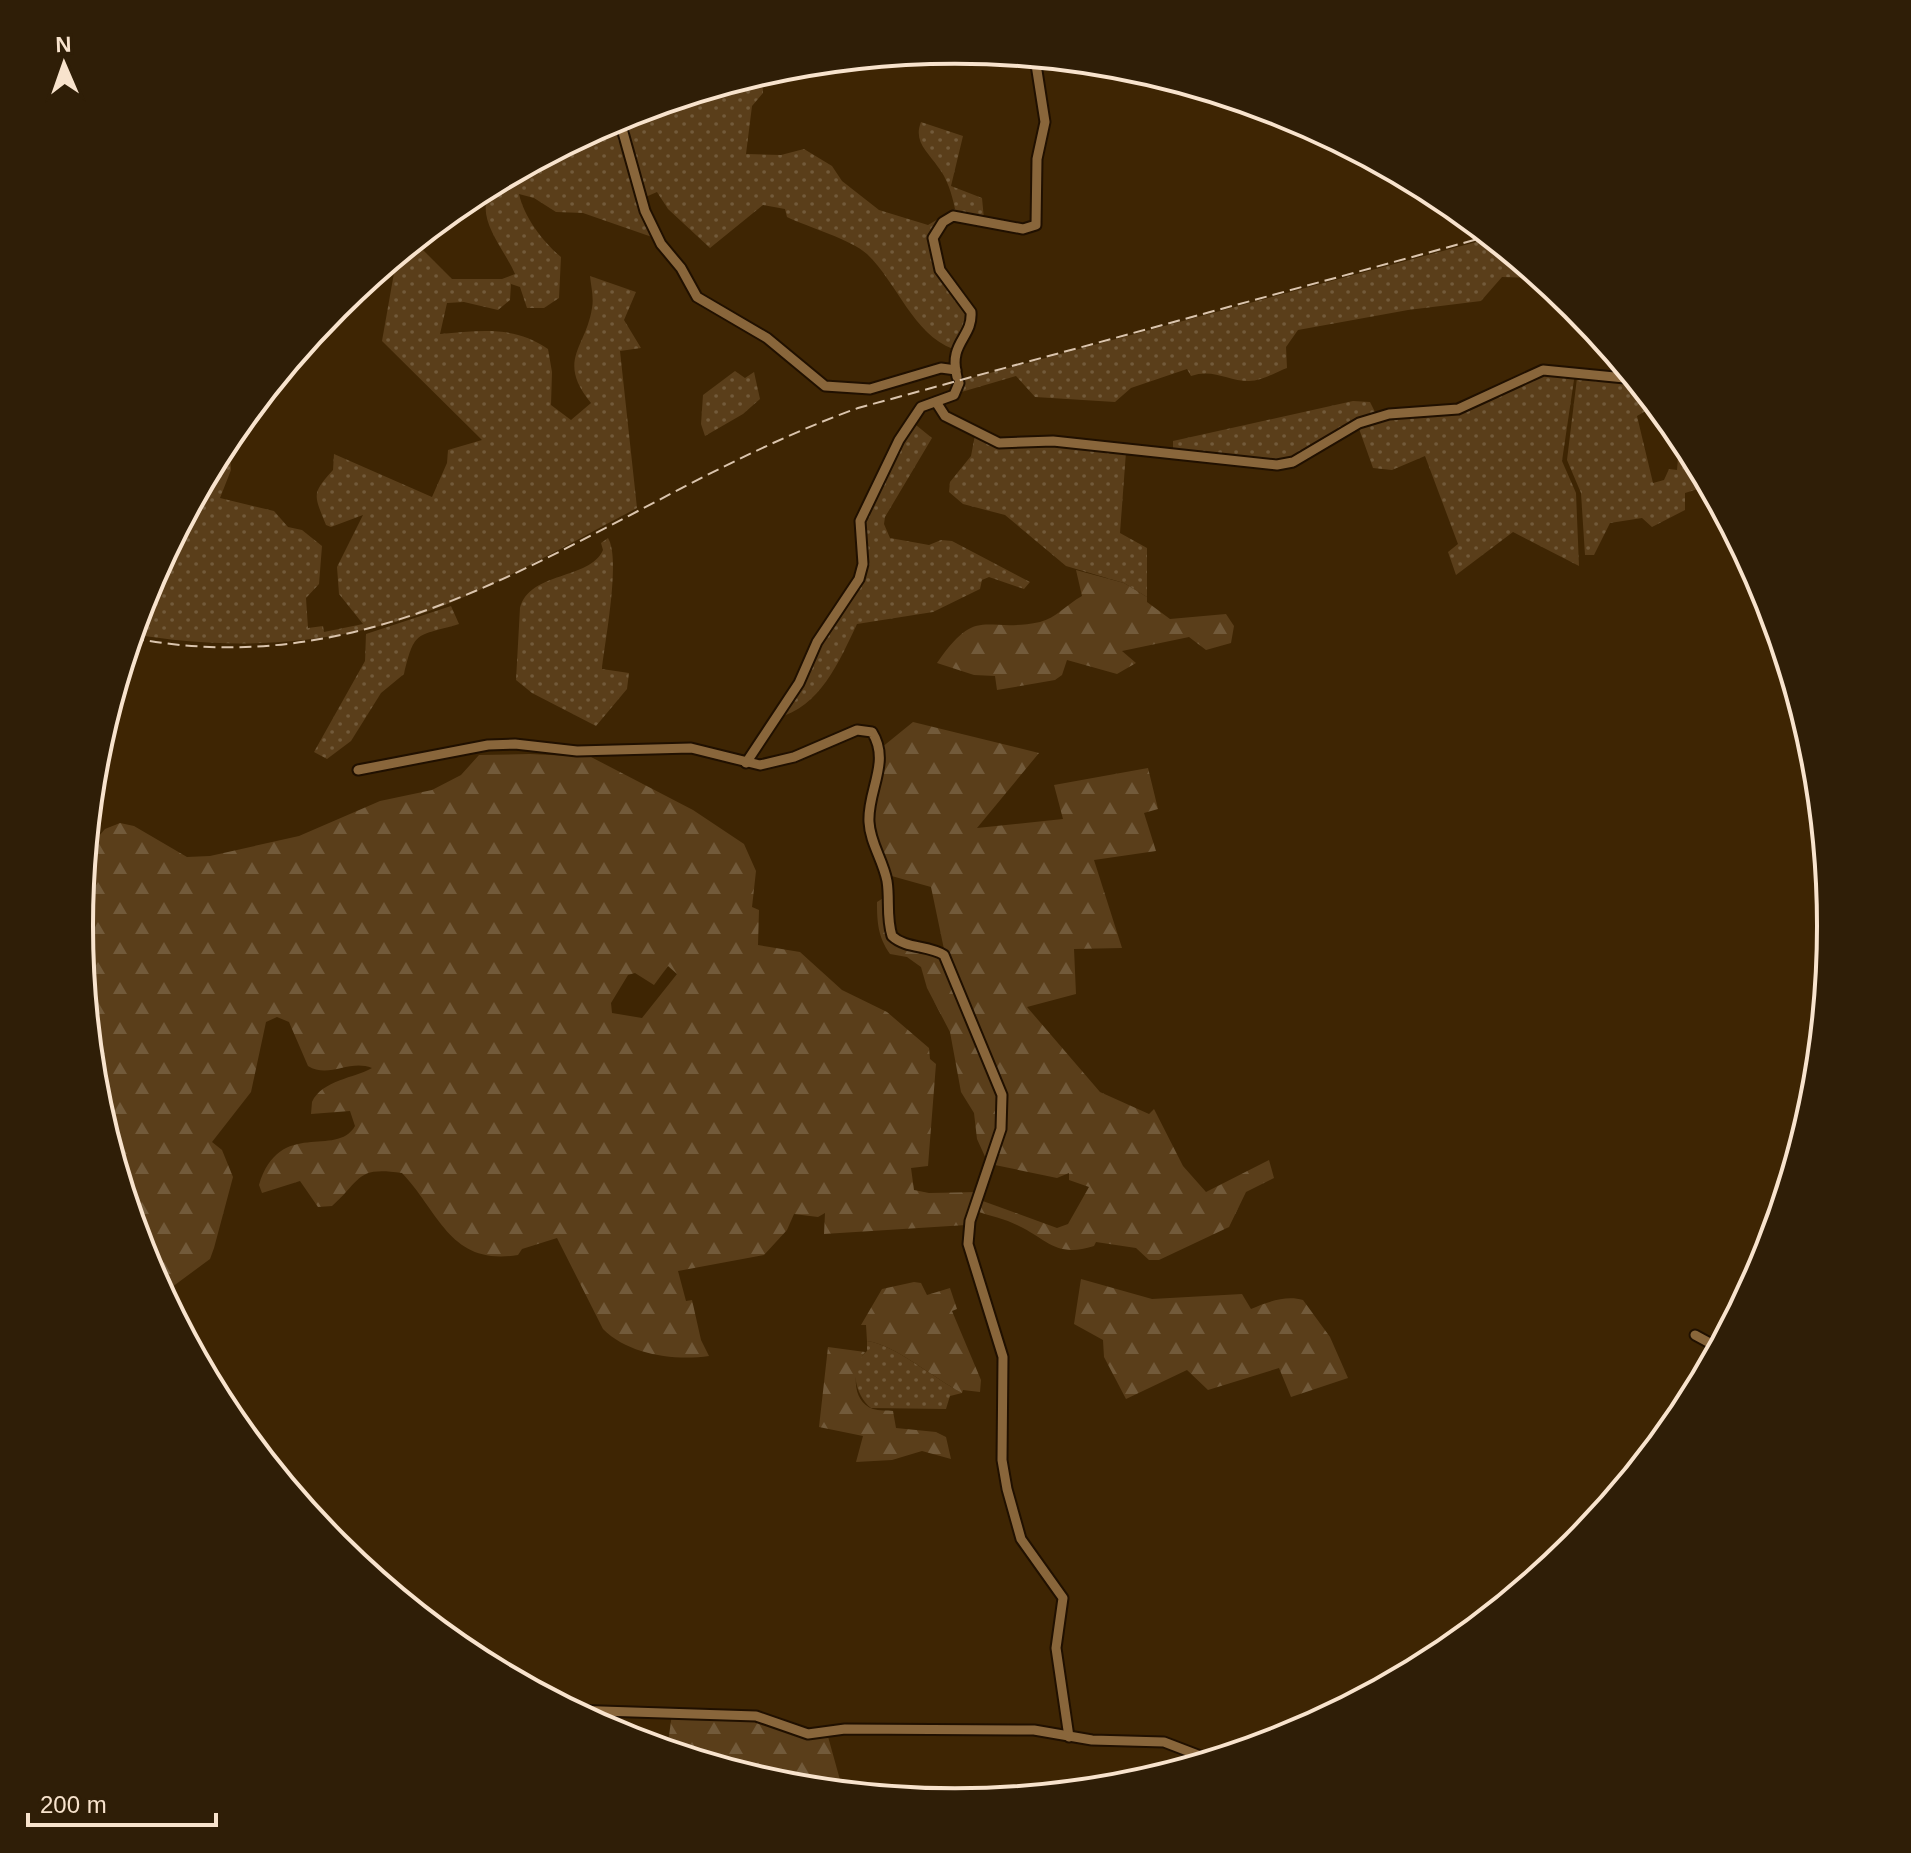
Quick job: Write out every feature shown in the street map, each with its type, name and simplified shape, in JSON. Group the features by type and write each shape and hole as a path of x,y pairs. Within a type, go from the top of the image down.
{"street":[{"path":"746,763 799,683 817,642 859,579 863,564 860,521 899,440 917,411 957,392 954,355 970,324 971,312 940,270 933,238 943,222 953,216 1023,229 1036,225 1037,159 1045,122 1037,68"},
{"path":"623,131 645,211 661,244 697,297 767,338 812,378 828,387 870,389 941,368 957,376"},
{"path":"936,402 945,416 999,443 1053,441 1277,465 1293,462 1359,423 1389,414 1458,409 1543,370 1620,378"},
{"path":"358,770 488,745 515,744 577,751 691,748 760,765 794,757 857,730 872,732 880,763 869,809 869,827 886,875 892,936 901,943 930,948 944,955 999,1087 1001,1129 970,1221 969,1254 1003,1357 1002,1460 1017,1532 1032,1559 1063,1598 1056,1648 1069,1737"},
{"path":"1695,1335 1710,1343"},
{"path":"598,1711 756,1716 808,1734 845,1729 912,1732 1034,1730 1069,1737 1164,1742 1197,1754"}],"green space":[{"path":"763,86 763,93 752,106 746,154 781,155 804,149 832,166 842,181 879,210 928,225 955,209 944,176 920,141 921,122 963,136 951,186 982,198 984,219 952,214 934,230 937,268 950,290 964,302 968,318 953,349 939,342 916,320 867,254 841,239 787,217 785,209 763,205 710,248 668,209 657,192 641,199 624,131 678,110"},
{"path":"620,132 640,210 652,237 583,213 556,212 534,198 519,194 535,228 561,257 559,298 544,308 527,308 520,287 511,284 510,300 498,310 464,302 447,303 440,334 496,331 522,336 548,349 552,372 551,405 571,420 591,403 581,388 574,365 592,308 590,276 636,292 624,320 641,348 620,351 637,508 480,590 378,627 297,641 256,643 215,643 144,636 182,545 230,460 231,470 220,498 274,511 288,527 302,530 322,546 319,584 306,598 308,628 323,626 324,632 363,624 339,594 337,567 363,515 331,527 326,525 317,501 318,490 333,470 334,454 432,497 447,463 448,450 482,440 382,341 394,272 422,249 452,279 502,279 515,274 490,228 487,202 524,180"},
{"path":"1480,241 1523,278 1502,277 1481,301 1408,310 1298,330 1286,347 1287,368 1259,380 1206,373 1191,376 1187,369 1131,388 1115,402 1035,397 1016,376 958,393 960,381"},
{"path":"1545,370 1575,373 1562,461 1576,493 1579,566 1513,532 1456,575 1448,552 1458,544 1425,456 1392,470 1373,468 1358,426 1398,415 1452,412"},
{"path":"735,371 745,378 754,372 760,399 743,414 705,436 701,424 703,395"},
{"path":"1577,378 1623,380 1647,410 1637,416 1653,483 1664,480 1669,469 1677,470 1678,456 1698,489 1685,493 1685,510 1652,527 1642,518 1610,523 1594,555 1585,555 1581,493 1567,460"},
{"path":"1353,401 1370,402 1377,416 1287,463 1173,453 1173,441"},
{"path":"911,421 932,438 885,517 884,524 890,538 929,545 941,540 952,541 1030,582 1024,589 989,577 982,580 980,589 933,612 857,624 835,668 816,693 805,704 777,718 863,572 861,524"},
{"path":"975,435 1126,452 1120,533 1147,548 1147,597 1124,583 1066,566 1005,515 963,504 949,492 950,482 971,456"},
{"path":"608,538 612,549 613,581 602,669 629,673 627,689 596,726 532,693 516,680 520,608 535,588 596,560 603,550 601,543"},
{"path":"1076,570 1124,583 1147,597 1147,602 1170,619 1226,614 1234,626 1231,643 1206,650 1189,637 1122,651 1136,663 1117,674 1067,660 1062,675 1055,680 997,690 995,676 974,675 937,663 962,633 973,627 1021,625 1040,622 1056,614 1082,596"},
{"path":"451,606 459,624 426,634 415,642 404,674 381,693 351,741 327,759 314,752 365,661 366,634"},
{"path":"913,722 1039,753 977,828 1063,819 1054,785 1148,768 1158,809 1144,813 1156,851 1094,860 1122,948 1074,949 1076,994 1027,1007 1100,1092 1149,1114 1154,1109 1183,1166 1206,1192 1269,1160 1274,1178 1246,1192 1229,1227 1159,1260 1149,1260 1136,1248 1096,1242 1094,1246 1081,1249 1061,1249 1014,1224 976,1211 980,1200 1057,1228 1068,1224 1089,1187 1069,1180 1069,1173 1057,1178 990,1164 1004,1096 945,954 931,887 888,875 874,826 874,799 881,748"},
{"path":"479,755 591,757 693,810 744,844 756,871 752,907 759,910 758,945 800,952 842,990 887,1012 929,1048 930,1059 936,1064 928,1166 911,1168 914,1190 929,1193 978,1192 966,1225 824,1234 825,1213 818,1217 794,1214 787,1230 764,1255 678,1271 686,1301 692,1300 701,1340 709,1356 667,1357 639,1350 603,1329 557,1238 522,1249 518,1255 495,1256 477,1252 449,1233 402,1173 368,1173 332,1206 318,1207 300,1181 262,1193 259,1185 268,1164 280,1152 294,1145 335,1140 355,1126 350,1111 311,1114 312,1102 331,1084 372,1068 355,1066 324,1071 308,1066 289,1022 277,1017 266,1022 251,1092 212,1142 222,1150 233,1177 210,1259 172,1287 139,1204 122,1150 100,1039 93,926 98,837 105,829 120,823 134,826 187,857 210,856 299,836 380,801 432,790 461,775","holes":["668,966 677,974 642,1018 612,1013 611,1003 628,975 635,973 654,985"]},
{"path":"885,897 890,937 942,957 997,1085 1000,1121 987,1161 977,1139 974,1113 961,1092 950,1032 927,988 921,967 907,957 890,954 883,942 877,902"},
{"path":"1081,1279 1152,1299 1242,1294 1251,1309 1283,1299 1303,1300 1330,1337 1348,1378 1291,1397 1279,1368 1208,1390 1187,1370 1126,1399 1104,1357 1103,1340 1074,1324"},
{"path":"921,1283 927,1295 950,1288 957,1309 952,1311 981,1380 980,1392 963,1390 962,1393 902,1355 867,1341 866,1325 861,1325 882,1289"},
{"path":"867,1341 902,1355 962,1393 950,1396 946,1409 871,1408 861,1396 856,1380 857,1364 867,1351"},
{"path":"828,1347 865,1352 856,1375 860,1399 873,1409 893,1411 896,1428 936,1432 946,1437 951,1459 922,1451 892,1460 856,1462 863,1436 819,1427"},
{"path":"672,1714 750,1717 797,1734 827,1733 840,1782 732,1760 668,1739"}],"railway":[{"path":"143,639 234,647 329,637 420,612 508,577 767,446 858,408 1477,239"}]}
